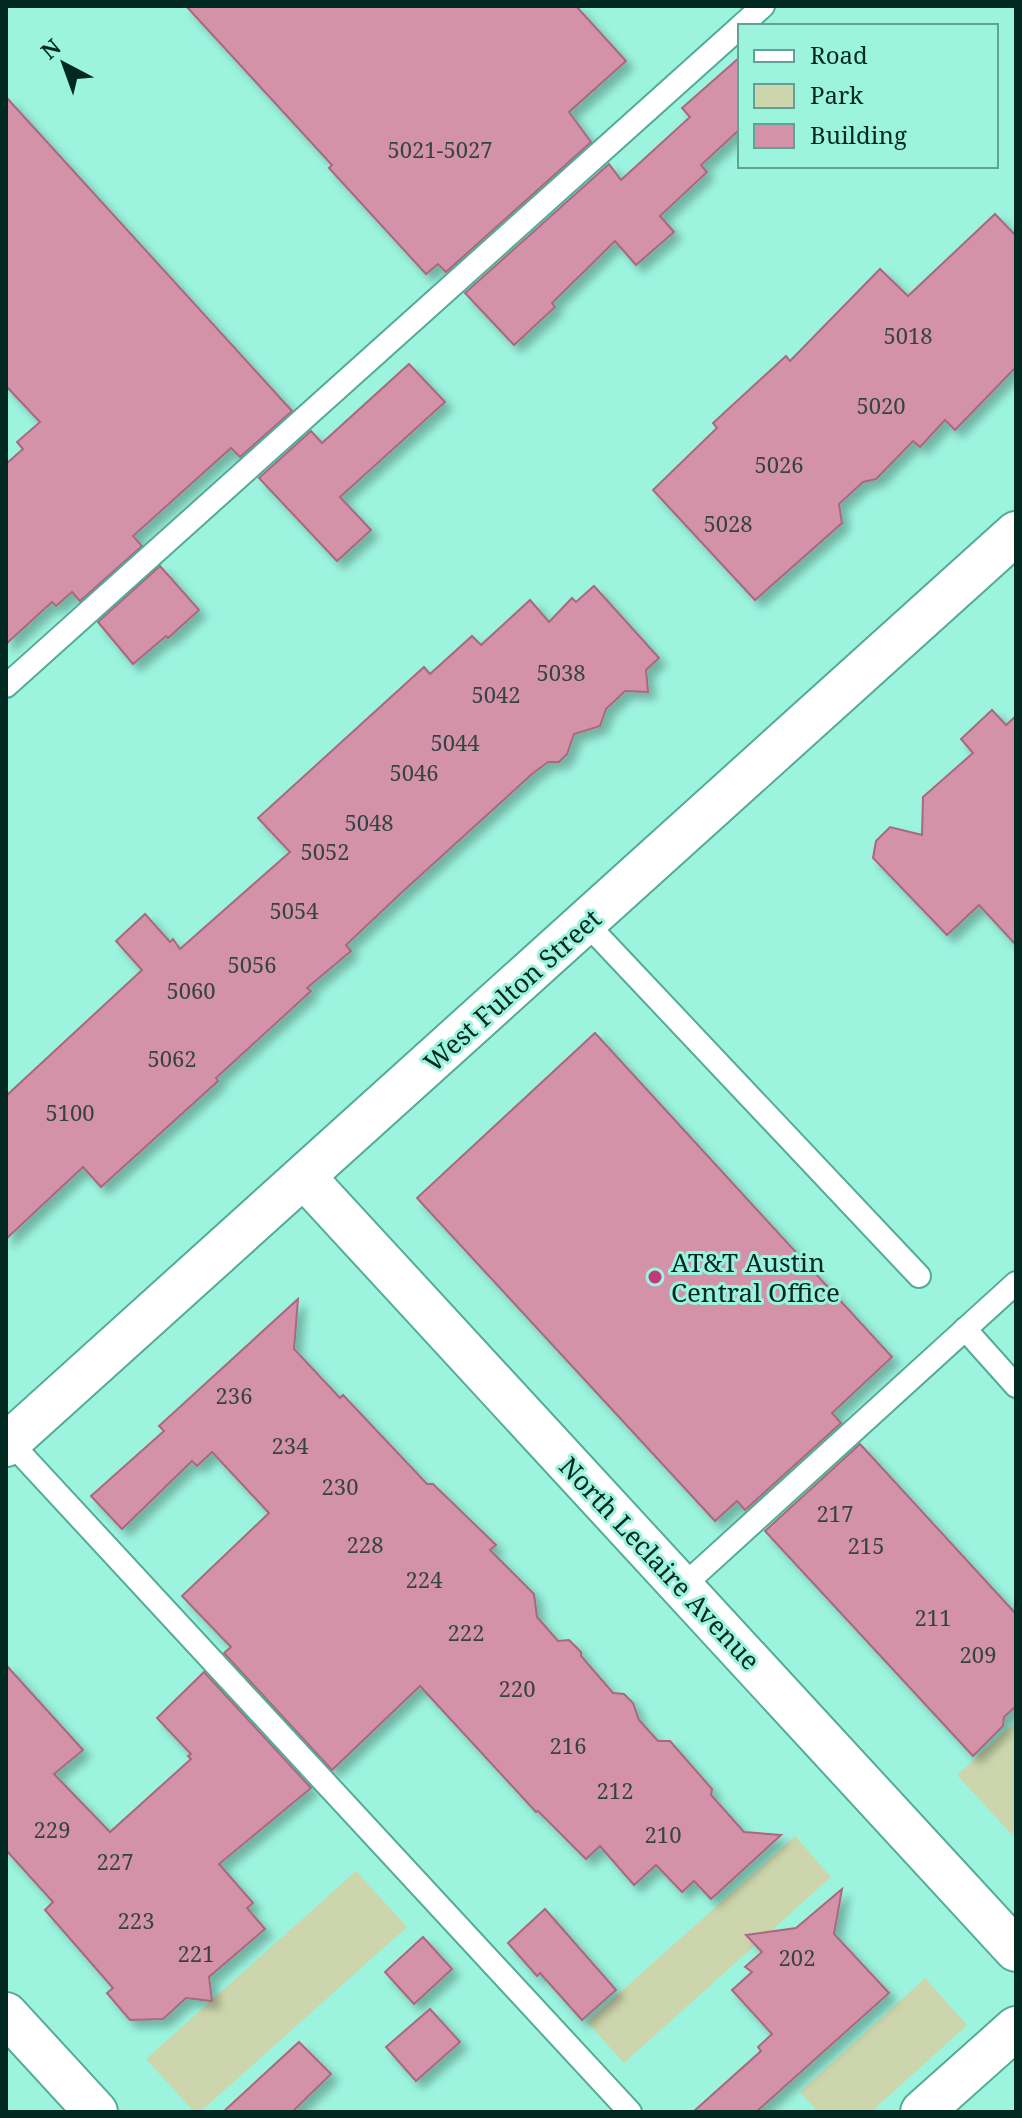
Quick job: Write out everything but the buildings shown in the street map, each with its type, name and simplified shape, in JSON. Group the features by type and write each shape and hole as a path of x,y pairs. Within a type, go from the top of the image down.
{"street":[{"name":"West Fulton Street","path":"8,1443 1016,533"},
{"name":"North Leclaire Avenue","path":"304,1177 1016,1950"},
{"path":"6,2014 96,2112"},
{"path":"922,2112 1016,2028"}],"lane":[{"path":"742,24 763,6"},
{"path":"6,686 738,28"},
{"path":"586,923 919,1276"},
{"path":"682,1587 1016,1283"},
{"path":"965,1329 1016,1386"},
{"path":"8,1443 630,2112"}],"green space":[{"path":"1016,1722 1016,1839 957,1775"},
{"path":"795,1836 831,1877 624,2063 587,2022"},
{"path":"356,1871 407,1927 200,2112 194,2112 146,2059"},
{"path":"925,1978 967,2025 871,2112 818,2112 800,2092"}],"place":[{"name":"AT&T Austin Central Office","path":"655,1277"}]}
